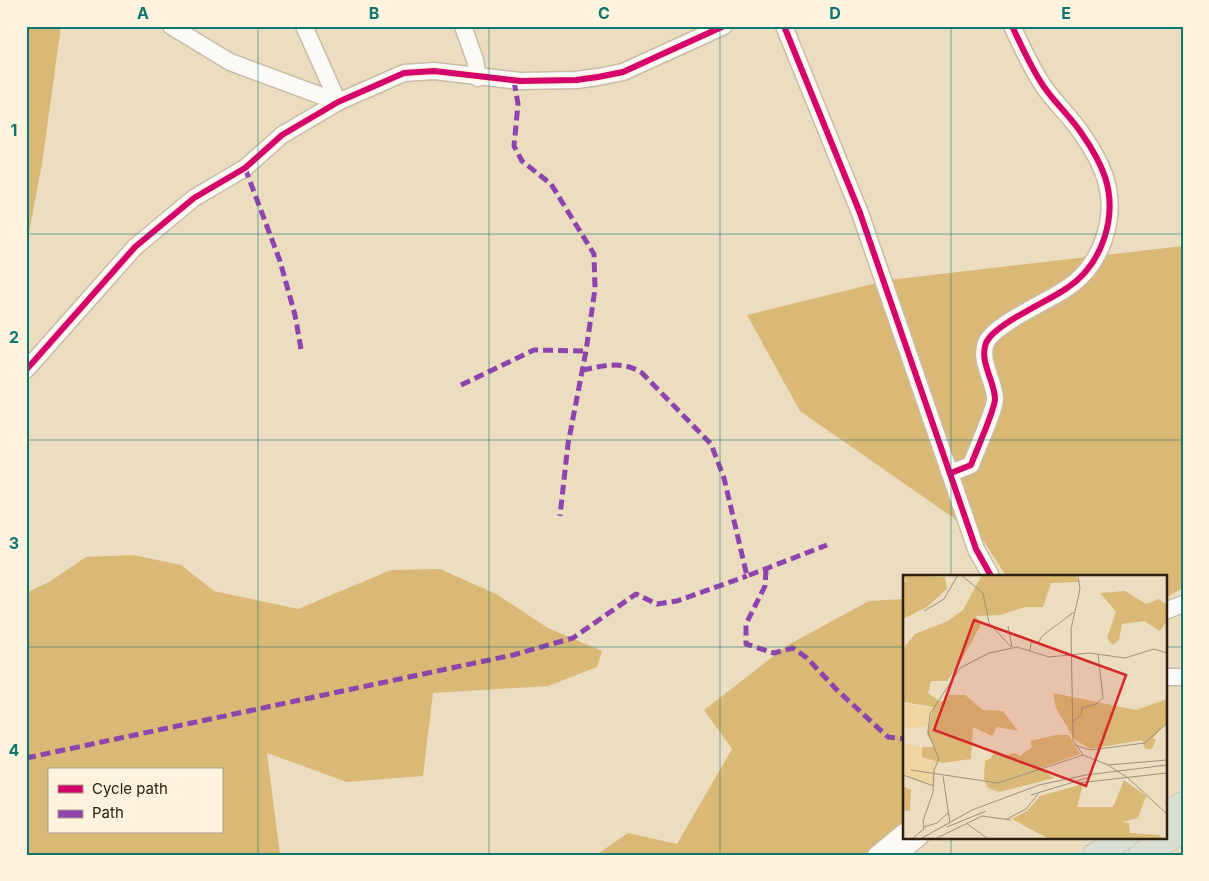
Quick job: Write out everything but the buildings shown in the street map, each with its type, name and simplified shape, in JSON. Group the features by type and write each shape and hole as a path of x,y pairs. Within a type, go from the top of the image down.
{"highway":[{"path":"1166,813 1183,804"},
{"path":"1141,855 1183,832"},
{"path":"1153,855 1183,832"},
{"path":"1095,855 1123,838"}],"street":[{"path":"171,26 230,62 338,102"},
{"path":"304,26 338,102"},
{"path":"463,26 475,60 478,78"},
{"path":"26,370 135,246 194,198 245,168 282,135 338,102 404,73 434,71 520,82 576,80 606,76 623,72 724,26"},
{"path":"784,26 860,213 976,549 989,575"},
{"path":"951,473 971,465 996,400 987,372 986,344 991,335 1009,322 1076,282 1099,253 1108,218 1105,178 1097,159 1081,132 1036,74 1012,26"},
{"path":"1166,611 1183,604"},
{"path":"1166,676 1183,677"},
{"path":"876,855 903,833"},
{"path":"898,855 919,838"}],"shaded area":[{"path":"26,26 61,26 42,164 26,248"},
{"path":"1183,246 1183,588 1166,597 1166,575 1005,575 981,537 800,411 747,315 889,280"},
{"path":"133,555 181,565 214,591 298,609 391,570 440,569 496,594 548,628 602,651 597,667 548,686 433,693 423,776 347,782 267,753 280,855 26,855 26,593 49,582 86,557"},
{"path":"903,599 903,826 868,855 596,855 628,833 677,844 732,749 704,710 788,645 869,601"}],"marked path":[{"path":"514,81 518,104 514,146 522,161 551,184 594,254 595,289 586,351 568,444 560,516"},
{"path":"245,168 280,261 295,315 301,349"},
{"path":"461,385 534,350 586,351"},
{"path":"582,370 620,365 642,373 711,444 724,478 747,576 827,545"},
{"path":"766,570 765,586 746,624 746,644 774,653 793,648 807,658 837,690 888,737 903,739"},
{"path":"26,758 513,655 573,638 636,594 657,604 677,601 747,576"}],"cycle path":[{"path":"26,370 135,247 194,198 245,168 282,135 338,102 404,73 434,71 520,81 576,80 598,77 623,72 724,26"},
{"path":"784,26 860,213 976,549 990,575"},
{"path":"951,473 971,465 994,403 994,391 984,357 986,343 991,336 1010,321 1059,293 1079,278 1090,267 1098,253 1108,224 1109,192 1098,160 1078,128 1039,80 1012,26"}]}
